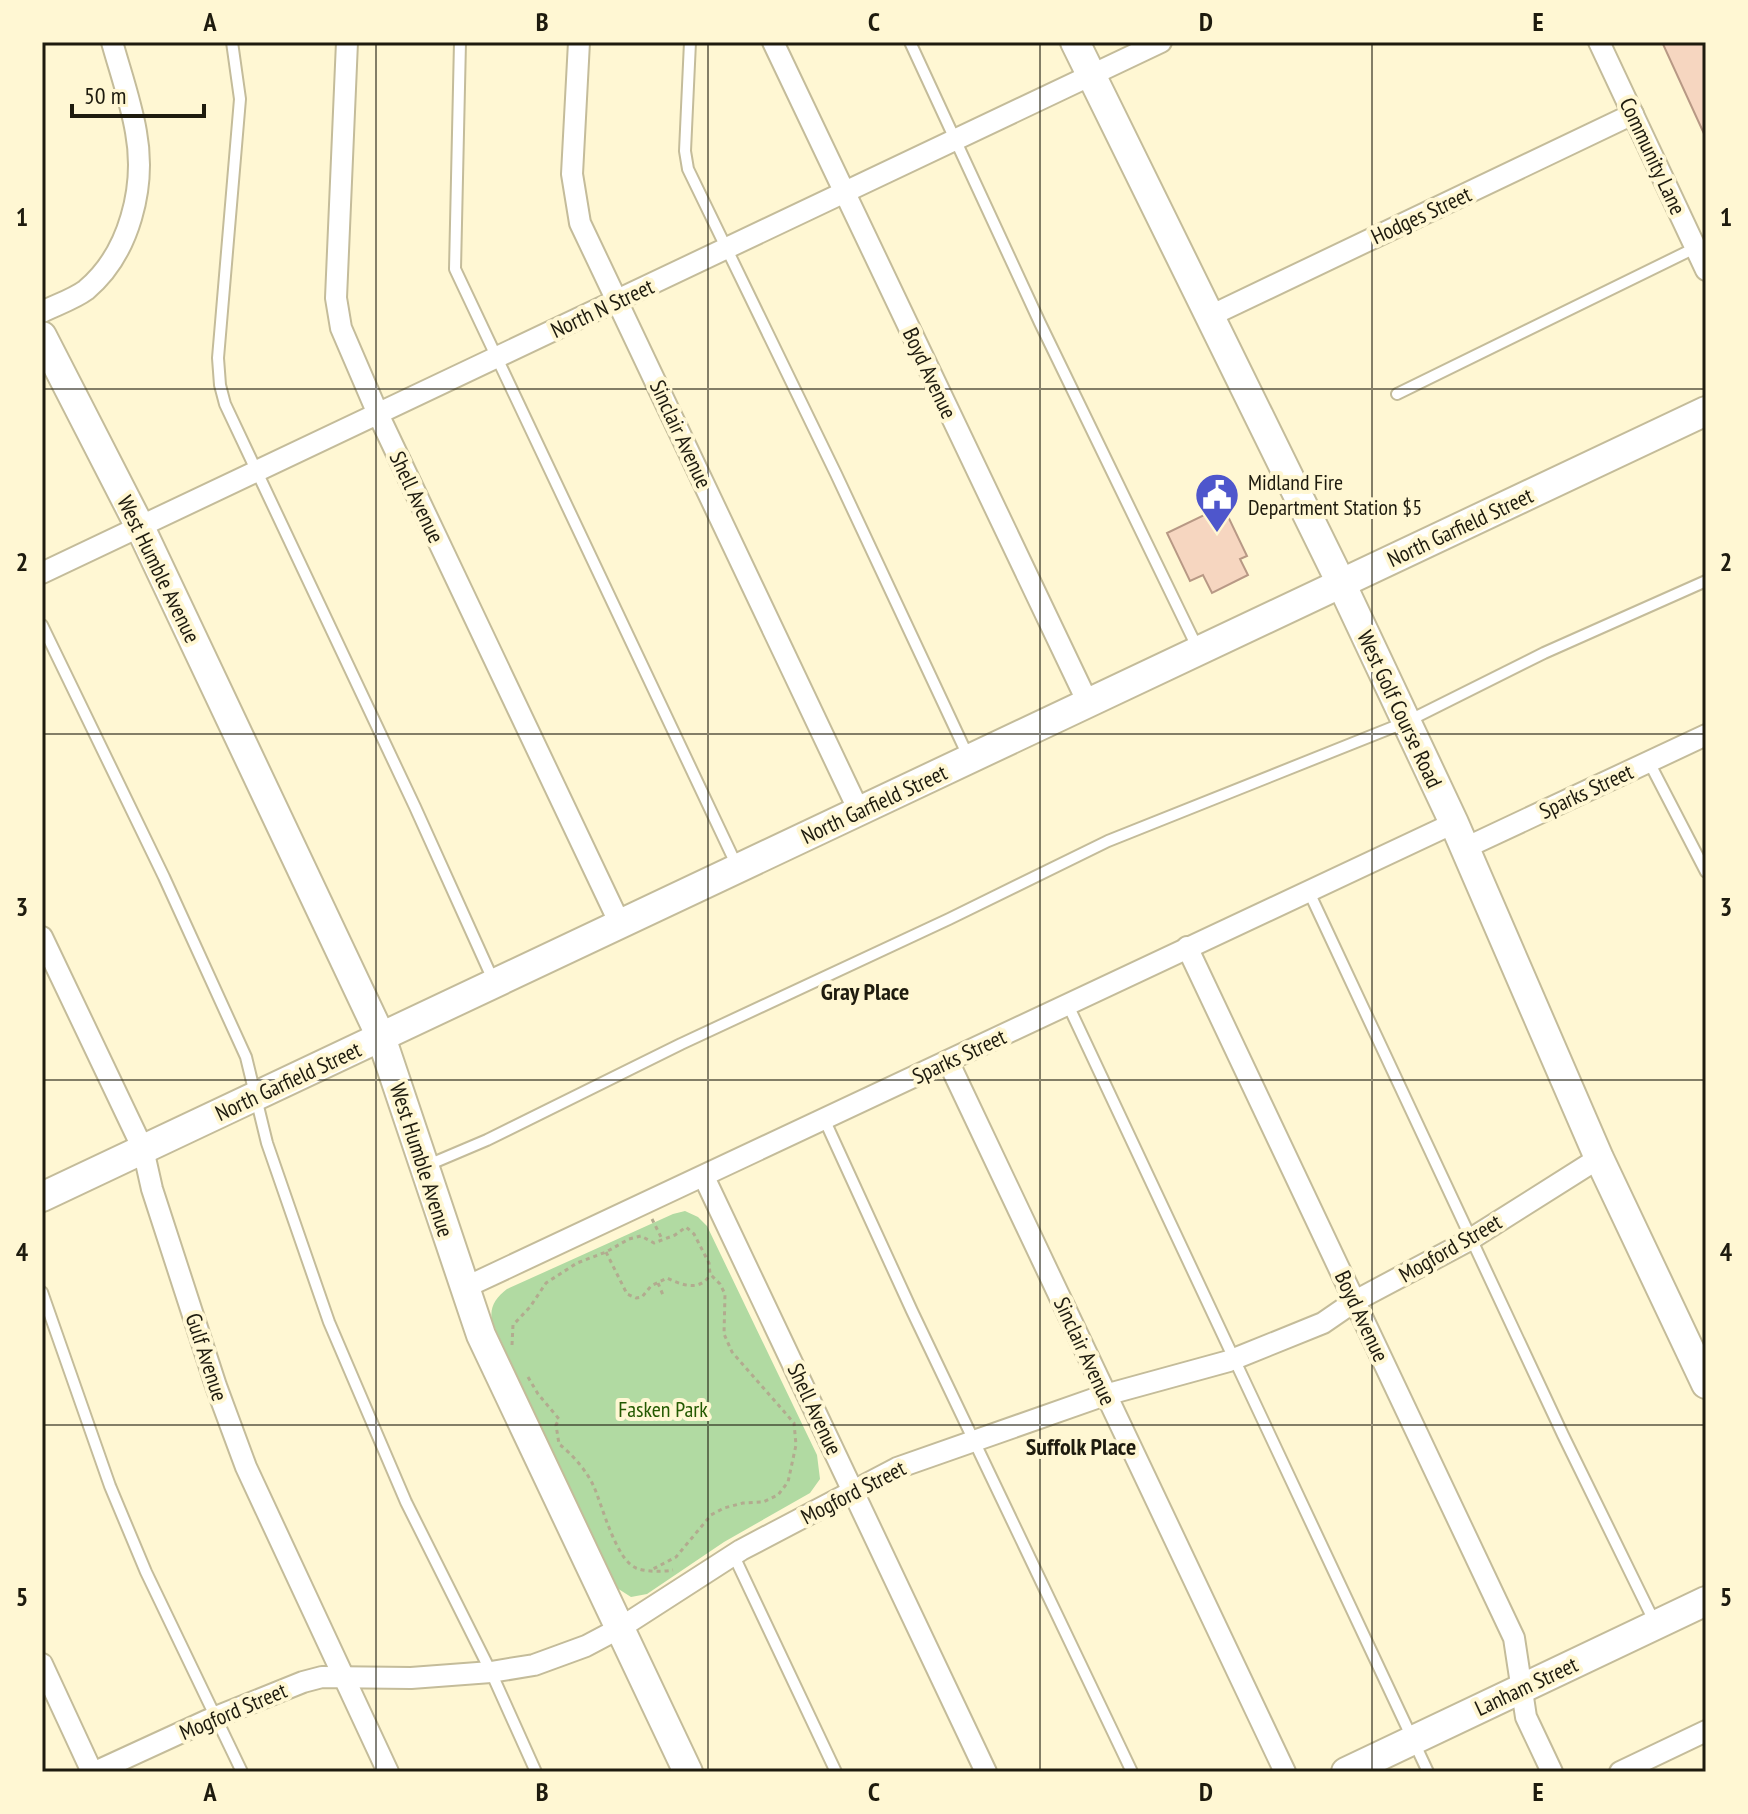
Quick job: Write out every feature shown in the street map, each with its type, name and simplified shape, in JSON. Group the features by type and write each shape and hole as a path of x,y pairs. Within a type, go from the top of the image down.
{"main road":[{"name":"West Golf Course Road","path":"1075,42 1341,583 1460,836 1599,1158 1699,1354 1706,1384"},
{"name":"West Humble Avenue","path":"42,336 140,527 381,1037 481,1335 688,1772"},
{"name":"North Garfield Street","path":"42,1197 1706,411"},
{"name":"Lanham Street","path":"1346,1772 1706,1601"}],"street":[{"path":"42,312 85,291 106,268 125,236 140,177 136,132 112,42"},
{"name":"Shell Avenue","path":"347,42 336,298 341,328 378,414 620,924"},
{"name":"Sinclair Avenue","path":"579,42 572,174 580,223 859,811"},
{"name":"Boyd Avenue","path":"773,42 1088,703"},
{"name":"North N Street","path":"42,573 1161,42"},
{"name":"Community Lane","path":"1599,42 1706,270"},
{"name":"Hodges Street","path":"1210,316 1633,114"},
{"name":"Sparks Street","path":"464,1288 1309,892 1649,762 1706,735"},
{"name":"Gulf Avenue","path":"42,937 143,1149 167,1235 246,1467 388,1772"},
{"name":"Boyd Avenue","path":"1187,947 1514,1638 1526,1717 1552,1772"},
{"name":"Sinclair Avenue","path":"948,1061 1285,1772"},
{"name":"Mogford Street","path":"94,1772 216,1717 322,1677 411,1678 491,1672 546,1661 586,1646 620,1628 733,1554 897,1468 1105,1395 1234,1359 1323,1323 1355,1301 1471,1239 1599,1158"},
{"name":"Shell Avenue","path":"704,1177 986,1772"},
{"path":"42,1664 94,1772"},
{"path":"1620,1772 1706,1731"}],"lane":[{"path":"232,42 240,99 218,358 225,404 495,983"},
{"path":"460,42 455,269 738,868"},
{"path":"690,42 685,151 688,169 969,759"},
{"path":"910,42 1040,323 1199,651"},
{"path":"1397,394 1695,248"},
{"path":"424,1166 487,1140 1108,841 1406,722 1544,653 1706,581"},
{"path":"42,625 164,877 246,1057 267,1143 329,1322 406,1502 491,1672 536,1772"},
{"path":"1649,762 1706,872"},
{"path":"1309,892 1563,1435 1656,1624"},
{"path":"1068,1005 1428,1772"},
{"path":"825,1121 1132,1772"},
{"path":"42,1292 110,1486 146,1572 242,1772"},
{"path":"733,1554 836,1772"}],"path":[{"path":"645,1204 662,1239"},
{"path":"517,1356 511,1343 513,1325 546,1283 577,1263 636,1237 641,1236 654,1243 675,1235 682,1228 690,1229 709,1263 710,1274 699,1285 685,1286 667,1278 651,1286 642,1297 636,1298 627,1294 606,1252"},
{"path":"524,1370 538,1394 559,1419 556,1425 559,1444 571,1454 594,1487 603,1515 625,1558 633,1567 653,1569 676,1557 711,1515 724,1508 763,1502 778,1495 788,1482 794,1464 794,1423 732,1352 724,1334 725,1294 710,1274"},
{"path":"658,1283 663,1295"}],"green space":[{"name":"Fasken Park","path":"685,1211 707,1226 817,1455 820,1479 810,1493 724,1542 647,1594 631,1597 617,1588 612,1579 493,1324 491,1313 496,1300 507,1289"}],"building":[{"path":"1662,42 1706,42 1706,138"},
{"path":"1223,506 1247,556 1240,559 1248,575 1212,593 1203,575 1190,581 1167,533"}],"place":[{"name":"Midland Fire Department Station $5","path":"1217,534"}],"district":[{"name":"Gray Place","path":"865,991"},
{"name":"Suffolk Place","path":"1081,1446"}]}
